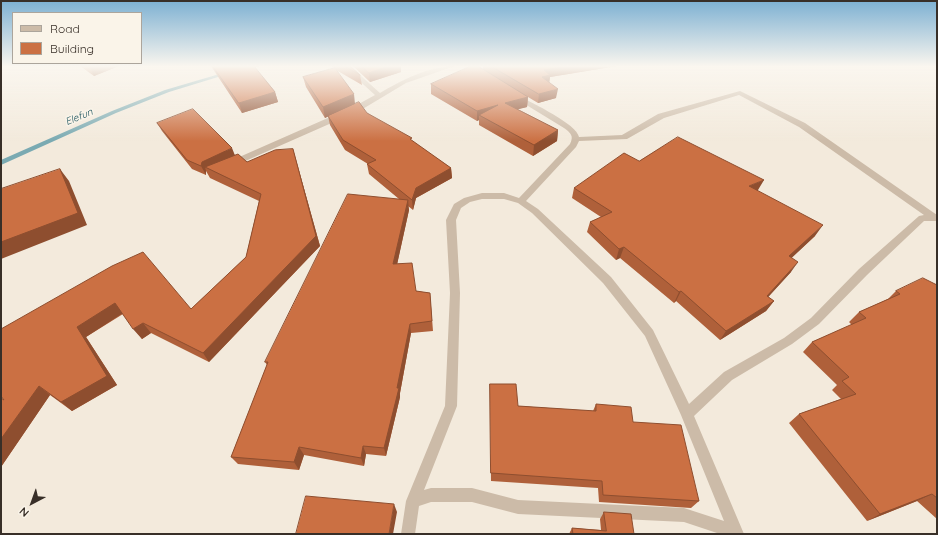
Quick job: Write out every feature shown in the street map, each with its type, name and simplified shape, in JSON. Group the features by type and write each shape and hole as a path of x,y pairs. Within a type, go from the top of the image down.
{"street":[{"path":"374,91 379,95"},
{"path":"224,167 358,108 387,91"},
{"path":"508,91 567,126 576,133 576,139 573,145 521,201"},
{"path":"576,139 624,136 661,116 740,93 802,124 935,218"},
{"path":"408,534 413,501 451,406 455,294 451,220 456,206 467,200 482,196 504,196 521,201 535,211 607,280 649,333 687,414 736,533"},
{"path":"687,414 728,376 788,341 815,321 863,272 922,218 935,218"},
{"path":"413,501 431,495 472,495 518,507 684,515 736,533"}],"building":[{"path":"231,91 275,92 239,103"},
{"path":"312,91 352,91 354,94 323,107"},
{"path":"443,91 518,91 528,97 505,103 558,130 534,145 479,115 498,105 477,111"},
{"path":"534,91 551,91 539,94"},
{"path":"359,102 367,113 412,138 410,139 451,168 416,188 412,200 367,164 376,160 343,140 328,116"},
{"path":"193,109 232,148 202,162 201,166 187,160 157,123"},
{"path":"678,137 764,180 749,186 823,225 789,256 798,262 767,296 774,301 726,331 681,291 679,292 624,247 619,249 590,222 612,212 574,188 624,153 639,161"},
{"path":"293,149 316,236 203,353 143,323 133,329 115,303 77,327 107,376 61,402 39,386 1,439 1,398 4,400 1,396 1,329 112,266 143,252 191,309 246,257 261,194 205,167 238,154 247,162 275,150"},
{"path":"60,169 78,213 1,242 1,189"},
{"path":"348,194 408,200 393,264 412,263 416,291 430,293 432,321 410,324 397,388 399,388 384,448 363,446 361,458 299,447 294,462 231,457 268,362 265,362"},
{"path":"923,278 937,285 937,498 932,494 880,514 799,414 856,394 842,381 849,377 812,342 866,318 859,312 900,294 896,291"},
{"path":"490,384 516,384 518,406 596,411 596,404 631,407 633,422 681,425 699,501 603,495 602,481 491,473"},
{"path":"306,496 394,504 389,534 296,534"},
{"path":"604,512 631,514 634,534 573,534 572,528 606,531"}],"waterway":[{"name":"Elefun","path":"1,163 114,112 167,91"}]}
